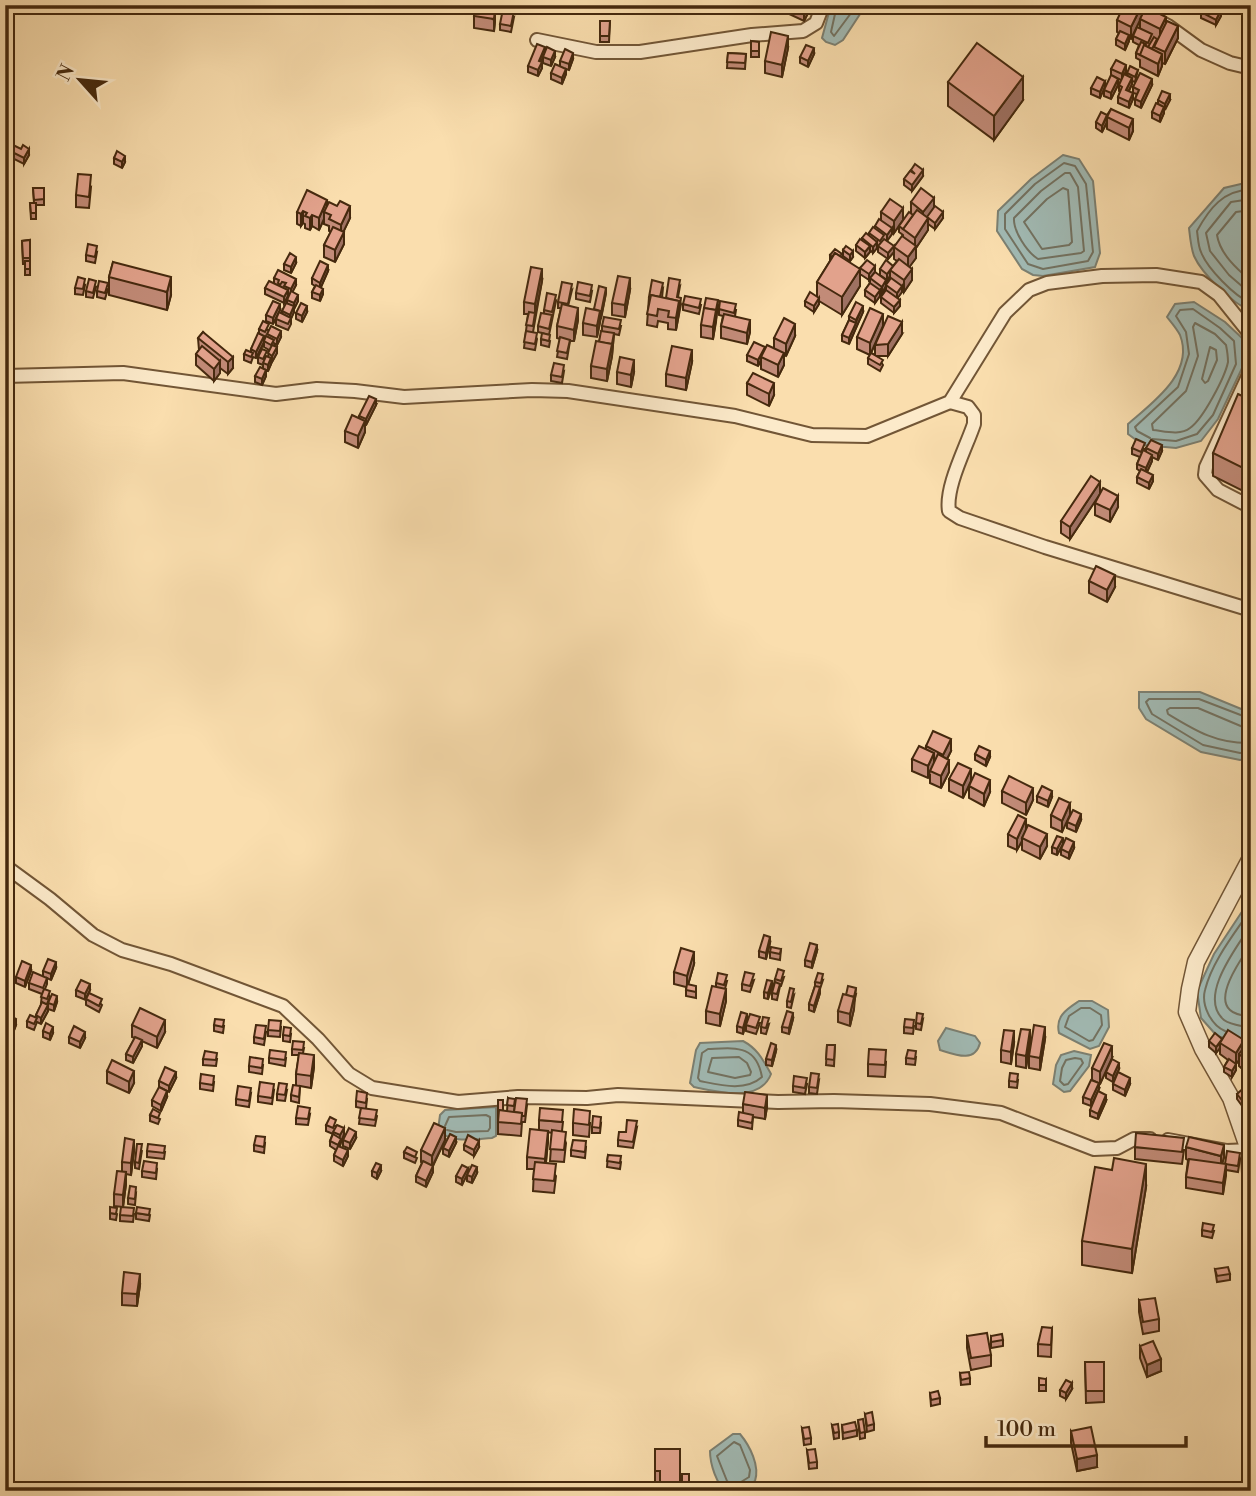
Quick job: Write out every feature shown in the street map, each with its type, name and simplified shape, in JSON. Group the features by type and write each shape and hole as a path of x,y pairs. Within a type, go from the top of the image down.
{"street":[{"path":"537,40 596,52 640,52 752,35 803,31 816,23 823,5"},
{"path":"1103,5 1130,6 1168,26 1201,50 1230,63 1251,68"},
{"path":"5,376 123,373 276,394 317,390 404,397 532,390 568,391 735,416 812,435 867,436 950,402 1005,313 1029,290 1047,283 1102,276 1156,275 1201,282 1219,295 1251,335"},
{"path":"1251,370 1206,467 1205,475 1218,490 1251,507"},
{"path":"950,402 968,407 974,415 974,424 950,489 948,502 950,511 960,518 1251,610"},
{"path":"1251,858 1196,961 1187,1012 1203,1049 1231,1098 1250,1150 1251,1181"},
{"path":"5,866 50,898 93,935 122,950 171,964 283,1006 318,1039 349,1074 372,1088 458,1102 519,1097 587,1098 618,1095 778,1102 930,1104 1001,1113 1094,1149 1117,1148 1134,1139 1157,1138 1227,1151 1250,1150"}],"water":[{"path":"831,5 866,5 843,40 835,45 822,38"},
{"path":"1063,155 1079,159 1093,181 1100,253 1095,267 1043,276 1033,275 1022,269 997,231 998,211 1031,179"},
{"path":"1251,184 1251,311 1227,295 1198,263 1191,246 1189,228 1224,188"},
{"path":"1194,302 1225,322 1242,338 1244,364 1218,419 1201,441 1176,448 1143,445 1128,434 1128,424 1159,397 1176,374 1182,362 1183,349 1180,335 1167,317 1175,304"},
{"path":"1139,692 1200,692 1251,713 1251,758 1240,760 1201,752 1146,719 1139,708"},
{"path":"1251,898 1251,1045 1217,1036 1201,1018 1197,991 1214,954"},
{"path":"1079,1001 1092,1001 1108,1010 1109,1027 1099,1046 1090,1049 1059,1033 1060,1018"},
{"path":"946,1028 975,1036 980,1043 978,1049 964,1056 940,1050 938,1041"},
{"path":"743,1041 756,1051 771,1074 758,1089 726,1093 694,1087 690,1083 696,1050 700,1043"},
{"path":"1074,1051 1091,1055 1089,1066 1070,1091 1064,1092 1053,1084 1056,1065 1061,1055"},
{"path":"496,1107 496,1136 492,1138 456,1139 438,1130 440,1115 445,1110"},
{"path":"733,1434 740,1434 747,1444 753,1456 756,1475 755,1481 735,1491 728,1491 717,1479 710,1451"}],"building":[{"path":"476,5 495,9 494,19 474,16"},
{"path":"1124,5 1142,5 1131,27 1117,20"},
{"path":"1205,5 1221,10 1216,20 1201,12"},
{"path":"1146,7 1166,17 1160,29 1140,19"},
{"path":"503,9 514,11 511,26 500,24"},
{"path":"600,21 610,21 609,36 600,36"},
{"path":"1167,21 1178,26 1165,52 1154,47"},
{"path":"1137,27 1152,34 1148,43 1133,36"},
{"path":"1120,31 1129,35 1125,44 1116,39"},
{"path":"771,32 788,36 782,65 765,61"},
{"path":"1154,37 1157,39 1152,49 1148,47"},
{"path":"751,41 759,42 759,51 751,51"},
{"path":"1141,42 1146,44 1140,55 1136,53"},
{"path":"977,43 1023,77 994,116 948,82"},
{"path":"537,44 545,47 538,70 528,66"},
{"path":"806,45 814,48 808,61 800,57"},
{"path":"1144,45 1162,54 1158,64 1140,55"},
{"path":"547,47 555,51 551,60 543,57"},
{"path":"565,49 573,53 569,64 560,61"},
{"path":"728,53 746,54 745,63 727,62"},
{"path":"1116,60 1126,65 1122,74 1111,69"},
{"path":"555,64 566,69 562,78 551,73"},
{"path":"1130,66 1138,70 1135,77 1127,73"},
{"path":"1140,73 1152,79 1141,102 1135,99 1139,90 1133,87"},
{"path":"1124,74 1132,78 1126,90 1133,93 1129,102 1118,97"},
{"path":"1111,75 1118,79 1111,93 1104,90"},
{"path":"1097,77 1105,81 1100,92 1091,88"},
{"path":"1162,91 1170,94 1165,104 1158,100"},
{"path":"1156,103 1164,107 1160,116 1152,112"},
{"path":"1111,109 1133,119 1129,128 1107,117"},
{"path":"1101,112 1107,115 1102,126 1096,122"},
{"path":"1247,138 1251,140 1251,149 1244,145"},
{"path":"13,145 21,149 23,145 29,149 24,158 10,151"},
{"path":"117,151 125,156 122,162 114,158"},
{"path":"915,164 923,170 912,185 904,179 910,171 915,174 911,170"},
{"path":"78,174 91,175 89,197 76,195"},
{"path":"33,188 44,188 44,199 34,200"},
{"path":"921,188 934,198 923,212 911,202"},
{"path":"307,190 327,200 319,218 305,216 307,213 303,211 301,214 297,212"},
{"path":"890,199 903,208 894,221 881,212"},
{"path":"340,201 350,206 341,225 329,219 331,215 324,212 329,202 337,206"},
{"path":"30,203 36,203 36,213 31,213"},
{"path":"935,206 943,212 935,223 927,217"},
{"path":"917,210 928,218 915,238 903,229"},
{"path":"909,212 913,215 903,229 899,226"},
{"path":"879,219 892,228 887,235 875,226"},
{"path":"333,227 344,232 335,250 324,245"},
{"path":"873,227 884,235 880,241 869,233"},
{"path":"866,233 877,242 873,247 862,238"},
{"path":"902,236 916,246 908,257 894,247"},
{"path":"860,239 870,246 865,252 856,245"},
{"path":"884,239 894,246 888,253 878,246"},
{"path":"30,240 30,258 23,258 22,241"},
{"path":"88,244 97,246 95,257 86,255"},
{"path":"846,246 853,251 850,255 843,250"},
{"path":"835,249 842,254 840,256 835,253 832,257 830,255"},
{"path":"290,253 296,257 291,267 284,264"},
{"path":"835,253 860,269 842,297 817,282"},
{"path":"899,259 912,269 904,280 890,270"},
{"path":"867,260 875,266 869,274 860,268"},
{"path":"886,260 893,266 887,274 880,269"},
{"path":"25,261 30,261 30,269 25,269"},
{"path":"320,261 328,265 320,283 312,278"},
{"path":"113,262 171,277 167,292 109,277"},
{"path":"531,267 542,269 535,304 524,302"},
{"path":"278,270 296,279 291,289 284,286 286,283 282,282 280,285 279,280 274,278"},
{"path":"875,272 886,280 882,287 870,278"},
{"path":"618,276 630,278 625,305 612,303"},
{"path":"78,277 85,279 83,289 75,288"},
{"path":"669,278 680,280 677,297 681,298 680,305 679,301 666,298"},
{"path":"891,278 902,286 897,293 886,285"},
{"path":"89,279 96,281 93,293 86,291"},
{"path":"652,280 663,283 660,297 649,297"},
{"path":"99,281 108,283 105,293 97,291"},
{"path":"269,281 288,290 284,297 265,288"},
{"path":"562,282 572,284 568,304 558,302"},
{"path":"578,282 592,285 590,296 576,293"},
{"path":"870,283 880,290 875,297 865,290"},
{"path":"316,285 323,289 320,295 312,292"},
{"path":"599,286 606,288 601,313 594,309"},
{"path":"886,290 900,300 894,307 881,297"},
{"path":"291,291 298,295 294,303 287,300"},
{"path":"810,292 819,298 814,306 805,301"},
{"path":"547,293 556,295 552,312 544,310"},
{"path":"651,295 679,301 676,318 668,317 669,311 658,309 657,316 647,314"},
{"path":"685,296 701,299 699,308 683,304"},
{"path":"706,298 718,300 716,310 704,308"},
{"path":"273,301 280,304 273,318 266,315"},
{"path":"720,301 736,304 734,313 719,309"},
{"path":"856,302 863,306 856,320 849,316"},
{"path":"286,303 294,306 290,315 282,311"},
{"path":"301,303 307,306 302,316 296,313"},
{"path":"562,304 578,308 574,330 557,326"},
{"path":"586,308 600,311 597,326 583,323"},
{"path":"704,308 716,310 713,327 701,325"},
{"path":"870,308 883,314 870,343 857,337"},
{"path":"279,312 291,318 288,324 276,319"},
{"path":"529,312 535,313 533,326 526,325"},
{"path":"541,313 552,315 549,329 538,326"},
{"path":"724,314 750,320 747,333 721,326"},
{"path":"888,316 902,322 888,344 875,345"},
{"path":"604,317 621,320 619,329 602,326"},
{"path":"784,318 795,324 786,344 774,338"},
{"path":"849,320 856,323 849,338 842,335"},
{"path":"263,321 269,324 265,332 259,329"},
{"path":"271,326 281,331 277,339 267,334"},
{"path":"526,331 537,333 535,344 524,342"},
{"path":"601,331 614,333 612,344 599,342"},
{"path":"203,332 233,357 228,362 198,338"},
{"path":"258,333 264,336 256,352 251,349"},
{"path":"542,333 550,335 549,341 541,339"},
{"path":"266,336 274,340 271,345 264,341"},
{"path":"560,337 570,340 567,353 557,351"},
{"path":"596,341 612,344 607,369 591,366"},
{"path":"754,342 765,347 758,360 747,355"},
{"path":"272,345 277,347 272,356 268,353"},
{"path":"767,345 784,353 778,365 761,357"},
{"path":"202,346 220,361 214,369 196,354"},
{"path":"672,346 692,350 686,378 666,374"},
{"path":"262,349 267,351 263,359 258,357"},
{"path":"246,350 253,353 251,357 244,354"},
{"path":"871,353 883,360 880,365 868,358"},
{"path":"266,356 271,358 268,365 263,363"},
{"path":"620,357 634,360 631,375 617,372"},
{"path":"554,363 564,365 562,377 551,375"},
{"path":"260,367 266,370 262,379 255,376"},
{"path":"753,373 774,383 769,394 747,383"},
{"path":"1238,394 1251,400 1251,472 1213,453"},
{"path":"369,396 376,399 366,419 359,416"},
{"path":"352,415 365,421 358,436 345,431"},
{"path":"1136,439 1145,443 1141,452 1132,448"},
{"path":"1151,440 1162,445 1158,454 1146,448"},
{"path":"1143,450 1152,455 1146,468 1137,464"},
{"path":"1141,469 1153,475 1149,483 1137,477"},
{"path":"1091,476 1100,482 1070,527 1061,521"},
{"path":"1103,488 1118,496 1110,510 1095,503"},
{"path":"1096,566 1115,575 1107,590 1089,581"},
{"path":"933,731 951,739 943,755 926,746"},
{"path":"919,746 934,753 928,766 912,759"},
{"path":"979,746 990,751 986,760 975,754"},
{"path":"938,754 949,760 941,776 930,771"},
{"path":"958,763 971,769 963,786 949,779"},
{"path":"975,773 990,780 984,794 969,786"},
{"path":"1009,776 1033,788 1026,803 1002,791"},
{"path":"1042,786 1052,791 1048,801 1037,796"},
{"path":"1059,798 1070,803 1062,821 1051,815"},
{"path":"1073,810 1081,814 1076,826 1067,822"},
{"path":"1018,815 1026,819 1017,839 1008,834"},
{"path":"1028,825 1047,834 1040,847 1022,838"},
{"path":"1057,836 1063,838 1057,849 1052,847"},
{"path":"1066,838 1074,842 1069,853 1061,849"},
{"path":"5,934 13,937 6,952 9,953 6,961"},
{"path":"764,935 770,937 766,953 759,951"},
{"path":"810,943 817,945 812,962 805,960"},
{"path":"771,947 781,949 780,954 770,952"},
{"path":"681,948 694,952 687,976 674,972"},
{"path":"48,959 56,962 51,974 43,971"},
{"path":"22,961 31,965 25,981 16,977"},
{"path":"778,969 784,971 781,981 775,979"},
{"path":"33,972 47,978 43,988 29,983"},
{"path":"745,972 754,974 750,986 742,984"},
{"path":"718,973 727,975 724,985 716,983"},
{"path":"818,973 823,974 821,983 815,982"},
{"path":"81,980 90,984 85,994 76,990"},
{"path":"767,980 772,981 768,993 764,992"},
{"path":"775,982 780,984 777,994 772,993"},
{"path":"687,984 696,986 696,992 686,990"},
{"path":"712,986 726,989 720,1014 706,1011"},
{"path":"815,986 820,987 814,1006 809,1004"},
{"path":"848,986 856,988 854,997 846,995"},
{"path":"790,988 794,989 791,1002 787,1001"},
{"path":"44,989 50,991 47,999 41,997"},
{"path":"89,993 102,999 99,1006 86,999"},
{"path":"52,994 57,996 54,1005 48,1003"},
{"path":"843,994 854,997 850,1014 838,1011"},
{"path":"42,1002 48,1005 41,1018 36,1015"},
{"path":"140,1008 165,1020 157,1037 132,1025"},
{"path":"787,1011 793,1013 789,1028 782,1027"},
{"path":"741,1012 747,1014 743,1028 737,1026"},
{"path":"917,1013 923,1014 921,1024 916,1023"},
{"path":"750,1014 760,1017 756,1028 746,1025"},
{"path":"9,1015 16,1019 13,1027 5,1023"},
{"path":"30,1015 37,1018 34,1024 27,1021"},
{"path":"763,1017 769,1018 766,1028 761,1027"},
{"path":"215,1019 224,1020 223,1027 214,1025"},
{"path":"905,1019 914,1020 913,1028 904,1027"},
{"path":"269,1020 281,1021 280,1031 268,1030"},
{"path":"46,1023 53,1027 50,1034 43,1031"},
{"path":"256,1025 266,1026 264,1039 254,1037"},
{"path":"1034,1025 1045,1027 1040,1058 1029,1056"},
{"path":"74,1026 85,1032 80,1042 69,1037"},
{"path":"284,1027 291,1028 290,1036 283,1035"},
{"path":"1021,1029 1030,1030 1026,1056 1016,1054"},
{"path":"1004,1030 1014,1031 1011,1052 1001,1050"},
{"path":"1228,1030 1244,1040 1236,1053 1220,1043"},
{"path":"1215,1033 1222,1039 1216,1047 1209,1041"},
{"path":"135,1037 142,1040 133,1057 126,1054"},
{"path":"1251,1039 1251,1061 1249,1063 1239,1054"},
{"path":"293,1041 304,1042 303,1050 292,1049"},
{"path":"771,1043 776,1045 772,1060 766,1059"},
{"path":"1104,1043 1112,1046 1100,1072 1092,1068"},
{"path":"827,1045 835,1045 834,1060 826,1059"},
{"path":"869,1049 886,1050 885,1065 868,1064"},
{"path":"270,1050 286,1052 285,1060 269,1058"},
{"path":"908,1050 916,1051 915,1059 906,1058"},
{"path":"205,1051 217,1053 216,1060 203,1059"},
{"path":"299,1053 314,1055 311,1076 296,1074"},
{"path":"250,1057 263,1059 262,1068 249,1066"},
{"path":"1112,1059 1119,1063 1113,1076 1106,1072"},
{"path":"1229,1059 1236,1064 1232,1071 1224,1067"},
{"path":"112,1060 134,1071 129,1082 107,1071"},
{"path":"165,1067 176,1072 169,1086 159,1081"},
{"path":"1118,1072 1130,1078 1125,1090 1113,1084"},
{"path":"811,1073 819,1074 817,1088 809,1087"},
{"path":"1010,1073 1018,1074 1017,1082 1009,1081"},
{"path":"201,1074 214,1076 213,1085 200,1083"},
{"path":"794,1076 807,1078 805,1088 793,1086"},
{"path":"1091,1080 1099,1083 1091,1100 1083,1097"},
{"path":"260,1082 274,1084 272,1098 258,1096"},
{"path":"279,1083 287,1084 285,1095 277,1094"},
{"path":"293,1085 300,1086 299,1097 291,1095"},
{"path":"238,1086 251,1088 249,1101 236,1099"},
{"path":"159,1087 167,1091 161,1105 152,1100"},
{"path":"1245,1087 1251,1094 1251,1106 1248,1108 1237,1094"},
{"path":"357,1091 367,1093 366,1103 356,1101"},
{"path":"1098,1091 1106,1095 1098,1114 1090,1110"},
{"path":"745,1092 767,1095 765,1108 743,1104"},
{"path":"508,1098 515,1099 514,1106 507,1105"},
{"path":"516,1098 527,1099 525,1116 514,1112"},
{"path":"498,1100 503,1100 503,1111 499,1110 499,1114 498,1114"},
{"path":"298,1106 310,1108 308,1119 296,1118"},
{"path":"361,1108 377,1110 375,1120 359,1118"},
{"path":"540,1108 563,1110 562,1122 539,1120"},
{"path":"153,1109 160,1113 158,1118 150,1115"},
{"path":"574,1109 590,1111 589,1125 573,1123"},
{"path":"499,1110 522,1113 521,1124 498,1122"},
{"path":"739,1112 753,1115 752,1123 738,1120"},
{"path":"593,1116 601,1117 600,1128 592,1127"},
{"path":"330,1117 336,1120 333,1128 326,1125"},
{"path":"627,1120 637,1121 633,1142 618,1140 619,1132 626,1132"},
{"path":"434,1123 445,1128 432,1156 421,1150"},
{"path":"337,1125 344,1128 340,1135 333,1132"},
{"path":"349,1128 356,1132 350,1143 343,1140"},
{"path":"530,1129 548,1131 545,1159 527,1157"},
{"path":"552,1130 566,1132 564,1150 550,1149"},
{"path":"1136,1133 1184,1138 1182,1152 1135,1147"},
{"path":"333,1134 341,1139 338,1145 330,1141"},
{"path":"450,1134 456,1137 449,1151 443,1148"},
{"path":"468,1135 479,1141 474,1150 464,1145"},
{"path":"256,1136 265,1137 264,1147 254,1145"},
{"path":"1189,1137 1224,1145 1221,1156 1186,1147"},
{"path":"125,1138 134,1140 131,1163 122,1162"},
{"path":"573,1140 586,1141 585,1152 571,1150"},
{"path":"137,1144 142,1144 139,1163 135,1162"},
{"path":"148,1144 165,1146 164,1153 147,1151"},
{"path":"338,1146 348,1150 343,1160 334,1155"},
{"path":"407,1147 417,1152 415,1157 404,1152"},
{"path":"1227,1151 1240,1153 1238,1166 1225,1164"},
{"path":"608,1155 621,1156 620,1163 607,1161"},
{"path":"1114,1158 1146,1164 1132,1249 1082,1241 1095,1167 1112,1170"},
{"path":"1189,1159 1226,1164 1223,1183 1186,1177"},
{"path":"144,1161 157,1163 156,1173 142,1171"},
{"path":"423,1161 433,1166 426,1181 416,1176"},
{"path":"535,1162 556,1164 554,1181 533,1179"},
{"path":"376,1163 381,1165 377,1173 372,1171"},
{"path":"462,1165 468,1168 462,1179 456,1176"},
{"path":"472,1165 477,1167 472,1177 467,1175"},
{"path":"117,1171 126,1172 123,1195 114,1194"},
{"path":"130,1186 136,1187 135,1199 128,1198"},
{"path":"110,1207 117,1208 116,1214 110,1213"},
{"path":"121,1207 134,1208 133,1216 120,1215"},
{"path":"137,1207 150,1209 149,1215 136,1213"},
{"path":"1203,1223 1214,1225 1212,1232 1202,1230"},
{"path":"1228,1267 1230,1274 1217,1276 1215,1269"},
{"path":"124,1272 140,1274 137,1294 122,1293"},
{"path":"1155,1298 1159,1319 1143,1322 1139,1300"},
{"path":"1042,1327 1052,1328 1051,1345 1038,1344"},
{"path":"987,1333 991,1355 971,1358 967,1336"},
{"path":"1002,1334 1003,1340 991,1342 991,1336"},
{"path":"1153,1341 1161,1359 1147,1365 1140,1346"},
{"path":"1085,1362 1104,1362 1104,1391 1086,1391"},
{"path":"969,1372 970,1378 961,1380 960,1373"},
{"path":"1039,1378 1046,1379 1046,1385 1039,1385"},
{"path":"1066,1380 1072,1383 1066,1393 1060,1390"},
{"path":"938,1391 940,1398 931,1400 930,1393"},
{"path":"872,1412 874,1424 867,1426 865,1414"},
{"path":"863,1419 865,1432 860,1433 858,1420"},
{"path":"855,1422 857,1430 843,1433 842,1425"},
{"path":"838,1424 839,1432 834,1433 832,1425"},
{"path":"809,1427 811,1438 804,1439 802,1428"},
{"path":"1091,1427 1097,1455 1077,1459 1071,1431"},
{"path":"655,1449 680,1449 680,1485 660,1485 660,1471 655,1471"},
{"path":"815,1449 817,1462 809,1463 807,1450"},
{"path":"682,1474 689,1474 689,1487 682,1487"}]}
